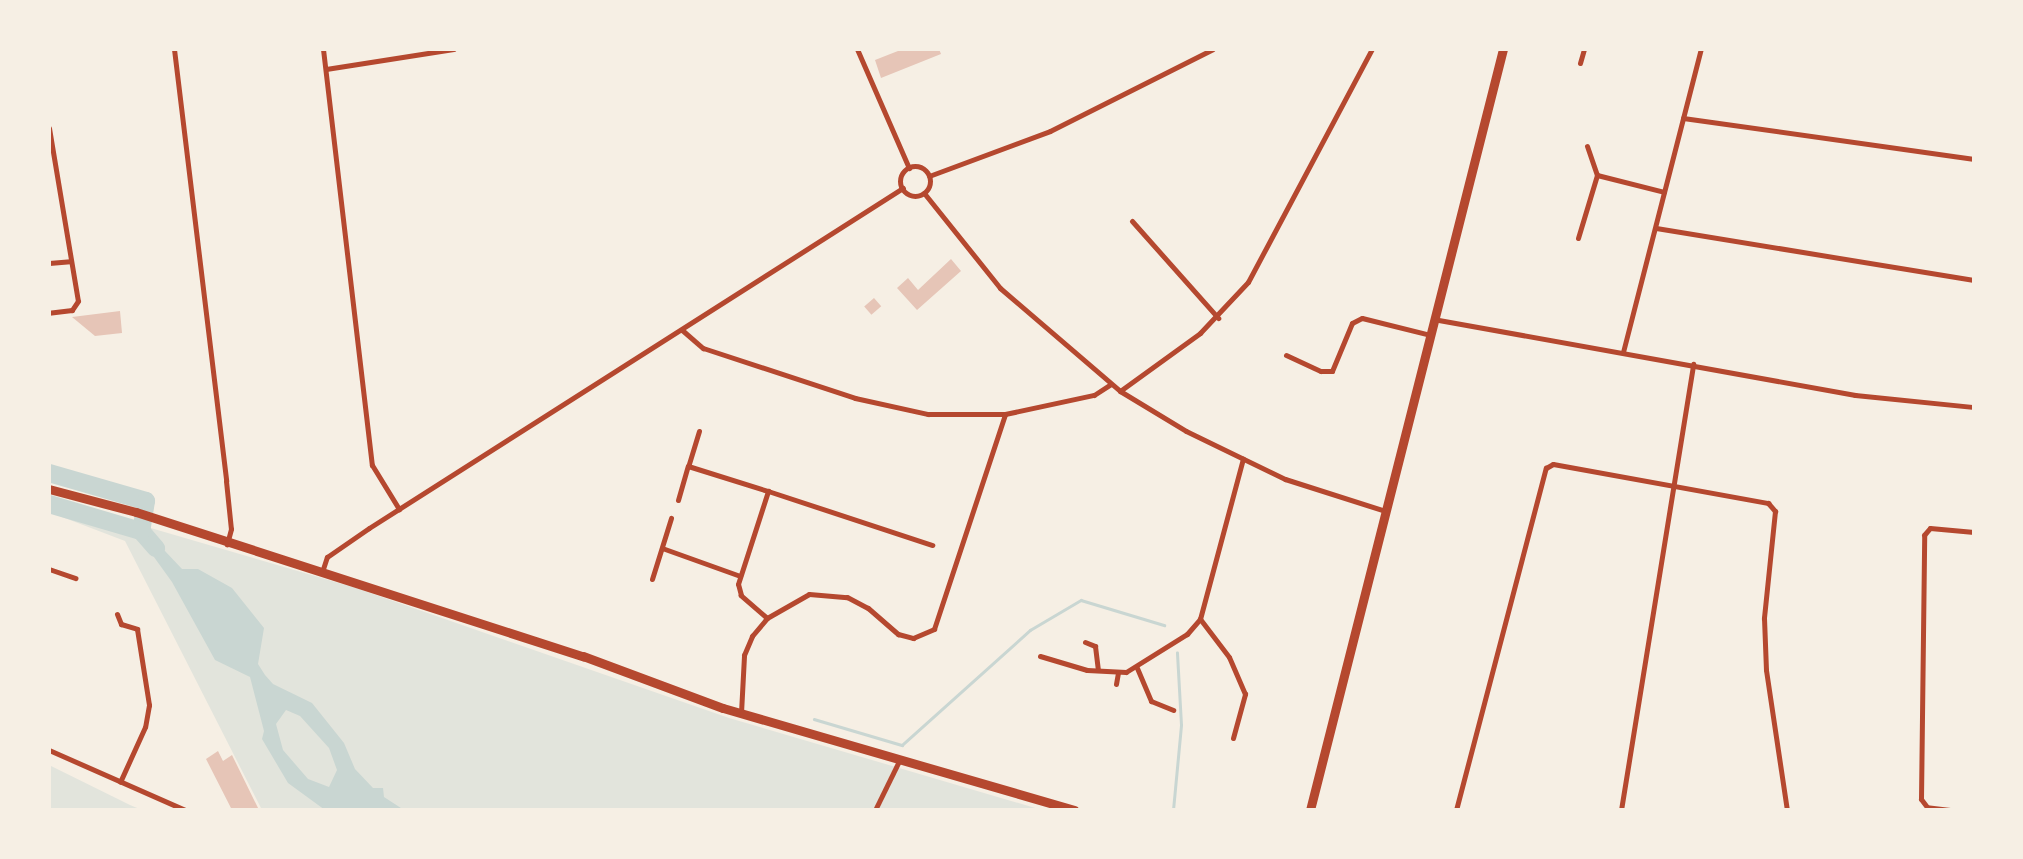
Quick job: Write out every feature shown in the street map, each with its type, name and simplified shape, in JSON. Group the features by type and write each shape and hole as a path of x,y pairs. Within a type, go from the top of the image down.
{"main road":[{"path":"1310,810 1503,49"},
{"path":"49,489 136,512 321,575 595,660 741,713 1074,810"}],"street":[{"path":"174,49 226,481 231,529 227,544"},
{"path":"323,49 372,465 399,509"},
{"path":"326,69 453,49"},
{"path":"856,49 909,167"},
{"path":"929,176 1050,131 1213,49"},
{"path":"1120,391 1217,318 1266,254 1372,49"},
{"path":"1580,63 1584,49"},
{"path":"1623,352 1701,49"},
{"path":"1683,118 1974,159"},
{"path":"49,128 69,261 78,301 72,310 49,313"},
{"path":"1578,238 1597,175 1587,146"},
{"path":"924,193 910,195 902,188 902,174 909,167 923,168 929,176"},
{"path":"1597,175 1664,192"},
{"path":"924,193 929,176"},
{"path":"321,575 327,556 902,188"},
{"path":"924,193 1000,288 1120,391 1243,459 1317,491 1385,511"},
{"path":"1132,220 1217,318"},
{"path":"1656,228 1974,280"},
{"path":"49,262 69,261"},
{"path":"1286,355 1321,371 1332,371 1352,323 1362,318 1430,335"},
{"path":"1433,319 1855,394 1974,407"},
{"path":"682,330 703,348 878,404 951,416 1005,414 1094,395 1111,384"},
{"path":"1621,810 1693,364"},
{"path":"741,713 744,655 767,618 809,594 827,592 869,608 898,634 913,638 926,635 938,622 1005,414"},
{"path":"678,500 699,431"},
{"path":"1040,656 1087,670 1118,673 1137,668 1186,634 1200,619 1243,459"},
{"path":"1456,810 1546,468 1553,464 1769,503 1775,511 1764,618 1766,670 1787,810"},
{"path":"688,466 932,545"},
{"path":"767,618 741,595 740,576 768,491"},
{"path":"652,579 671,519"},
{"path":"1950,810 1927,807 1921,799 1924,535 1930,528 1974,532"},
{"path":"662,548 740,576"},
{"path":"49,578 51,570 75,578"},
{"path":"117,614 121,624 137,629 148,715 120,782"},
{"path":"1200,619 1229,657 1245,694 1233,738"},
{"path":"1084,642 1095,646 1098,669"},
{"path":"1137,668 1151,701 1173,710"},
{"path":"1116,684 1118,673"},
{"path":"49,750 185,810"},
{"path":"875,810 900,759"}],"shaded area":[{"path":"49,507 118,529 113,517 356,588 729,718 1042,810 262,810 125,541 49,512"},
{"path":"133,528 148,533 182,569 198,569 232,588 264,628 258,664 265,675 273,684 312,703 344,743 355,769 373,788 383,788 384,797 404,810 325,810 288,783 262,739 264,731 250,677 215,660 172,582","holes":["286,710 300,716 329,748 337,770 329,787 308,779 283,750 276,724"]},
{"path":"49,765 130,805 142,810 49,810"}],"building":[{"path":"903,49 939,49 941,54 881,78 875,60"},
{"path":"951,259 961,271 917,310 897,288 908,278 918,290"},
{"path":"874,298 881,306 871,315 864,307"},
{"path":"120,311 122,333 95,336 72,317"},
{"path":"218,751 223,761 232,755 259,810 232,810 206,759"}],"waterway":[{"path":"49,473 146,501 141,531 156,548"},
{"path":"49,504 141,531"},
{"path":"814,719 902,745 1030,630 1081,600 1164,625"},
{"path":"1173,810 1181,725 1177,653"}]}
